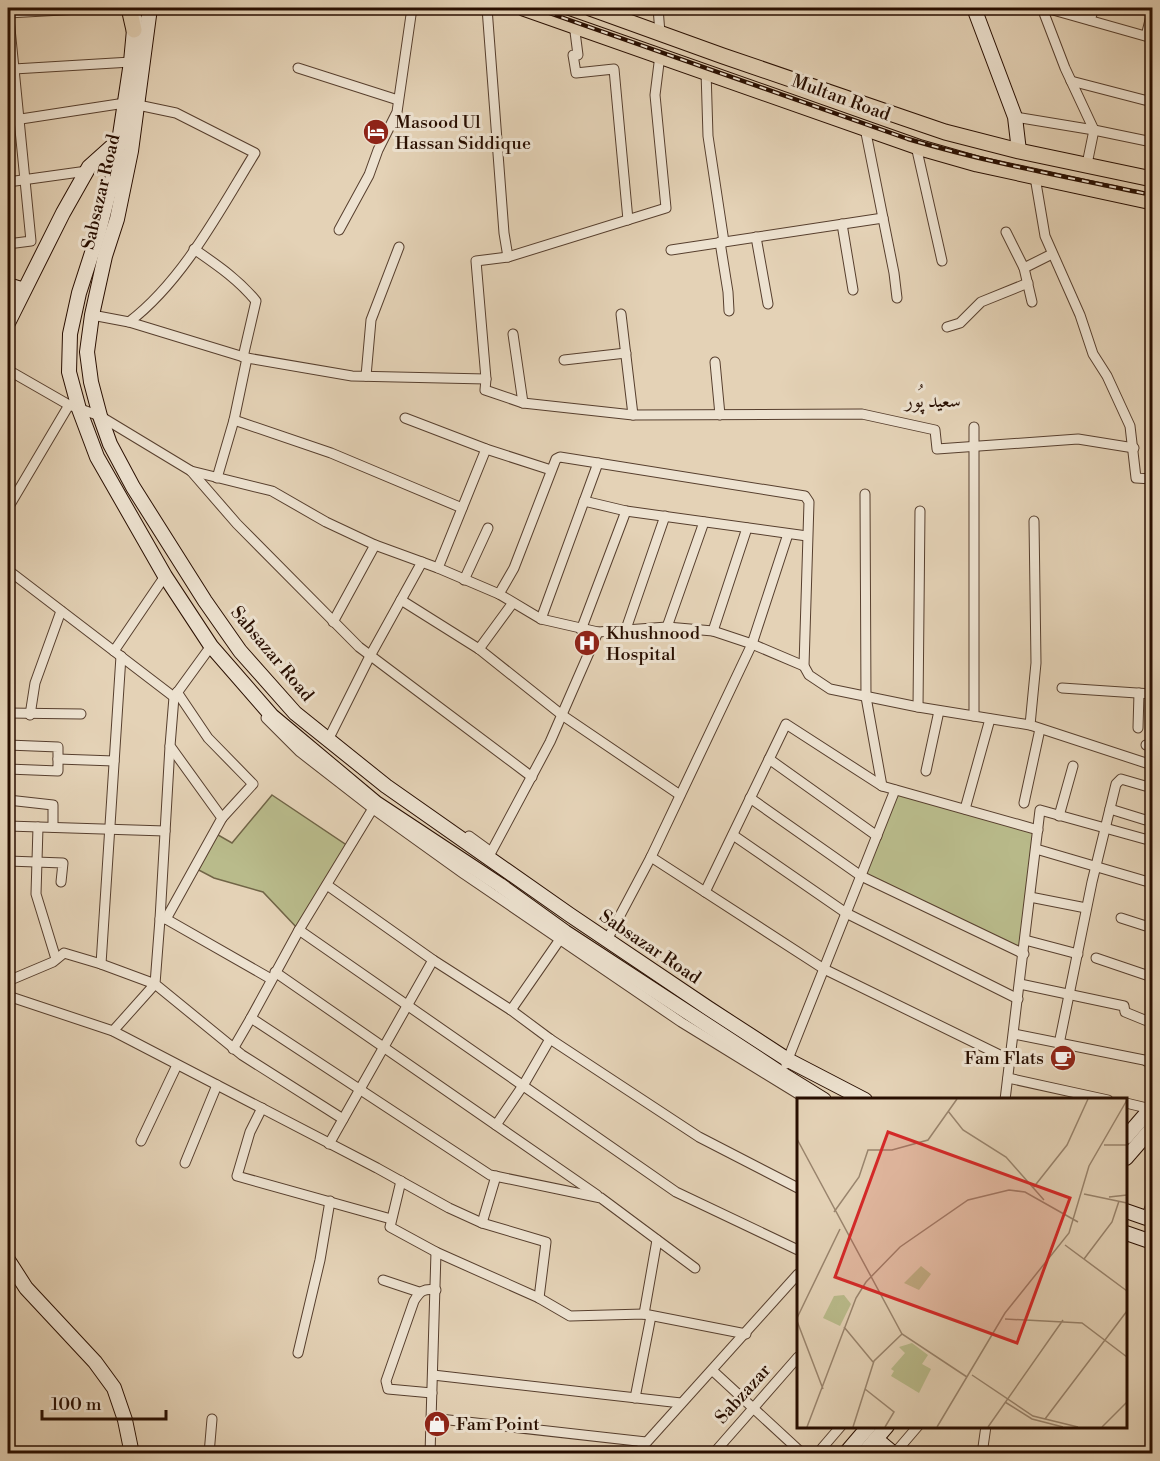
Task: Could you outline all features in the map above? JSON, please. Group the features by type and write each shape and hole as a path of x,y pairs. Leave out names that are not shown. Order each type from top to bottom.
{"main road":[{"path":"129,8 134,30"},
{"name":"Sabsazar Road","path":"136,8 131,62 131,104 118,141 122,167 80,293 70,334 69,372 74,407 97,457 164,578 210,648 272,716 374,805 500,885 562,936 780,1078 820,1098"},
{"name":"Sabsazar Road","path":"150,8 87,352 91,382 110,444 133,487 223,626 240,651 295,713 330,737 386,786 490,855 508,872 607,940 788,1060 861,1098"},
{"name":"Multan Road","path":"523,8 574,24 916,146 977,164 1152,202"},
{"name":"Multan Road","path":"590,8 945,132 1019,151 1152,179"},
{"path":"974,8 1015,117 1019,151"},
{"path":"8,323 63,213 87,171 100,155 118,141"},
{"path":"8,285 24,290"},
{"path":"500,885 508,872"},
{"path":"1127,1135 1152,1108"},
{"path":"1127,1156 1152,1128"},
{"path":"1127,1212 1149,1219"},
{"path":"1127,1234 1152,1242"},
{"path":"8,1260 26,1288 95,1362 114,1388 125,1420 132,1454"},
{"path":"845,1454 872,1433"},
{"path":"863,1454 872,1433"},
{"path":"872,1433 894,1454"}],"street":[{"path":"8,244 31,241 14,69 9,43 8,10 98,8"},
{"path":"339,230 369,175 378,150 397,112 412,8"},
{"path":"487,8 504,233 508,258"},
{"path":"658,8 660,33"},
{"path":"1045,8 1149,37 1152,12"},
{"path":"1045,8 1071,81 1094,130 1087,164"},
{"path":"1090,21 1094,8"},
{"path":"574,24 578,55 573,55 576,73 614,69 627,220"},
{"path":"660,55 655,95 666,208 508,258 477,261 485,390 523,403 633,415 862,414 935,430 937,449 1078,439 1134,448"},
{"path":"14,69 131,62"},
{"path":"298,68 398,100"},
{"path":"706,71 708,136 729,311"},
{"path":"1071,81 1152,102"},
{"path":"8,121 131,104 176,113 255,153 194,249 162,292 129,322"},
{"path":"1015,117 1152,142"},
{"path":"865,128 897,298"},
{"path":"916,146 942,261"},
{"path":"8,182 87,171"},
{"path":"1035,177 1045,236 1080,315 1098,364 1107,376 1126,417 1134,448 1136,478 1152,479"},
{"path":"671,250 883,218"},
{"path":"842,224 853,290"},
{"path":"1006,232 1024,268 1032,302"},
{"path":"756,237 768,304"},
{"path":"366,376 371,320 399,247"},
{"path":"194,249 244,286 256,301 234,420 217,478"},
{"path":"1024,268 1052,254"},
{"path":"946,327 960,323 981,302 1028,284"},
{"path":"621,314 633,415"},
{"path":"92,315 129,322 245,358 352,376 486,379"},
{"path":"513,334 523,403"},
{"path":"564,360 626,353"},
{"path":"715,362 720,415"},
{"path":"8,370 74,407 100,416 191,471 272,491 326,522 375,545 499,594 512,604 541,619 581,630 598,632 667,627 713,632 752,644 804,666"},
{"path":"8,508 74,407"},
{"path":"405,418 486,449 551,470"},
{"path":"234,420 332,453 462,508"},
{"path":"974,427 974,716"},
{"path":"438,568 486,449"},
{"path":"499,594 514,568 551,470 556,459 560,457 805,496 809,502 804,666 809,675 830,689 939,711 1030,725 1152,765"},
{"path":"541,619 598,463"},
{"path":"191,471 333,622 370,656 532,777"},
{"path":"865,494 866,697 882,786"},
{"path":"584,501 626,511 807,536"},
{"path":"918,707 920,510"},
{"path":"581,630 626,511"},
{"path":"626,629 665,516"},
{"path":"1030,725 1036,663 1034,521"},
{"path":"667,627 705,522"},
{"path":"465,580 488,528"},
{"path":"713,632 747,528"},
{"path":"607,940 651,857 752,644 788,534"},
{"path":"333,622 375,545"},
{"path":"330,737 370,656 422,562"},
{"path":"8,570 117,654 175,694 208,738 253,784 222,818 163,919"},
{"path":"101,964 114,760 117,654 164,578"},
{"path":"401,600 479,649 562,715 680,795"},
{"path":"479,649 512,604"},
{"path":"30,715 35,683 61,611"},
{"path":"490,855 532,777 598,632"},
{"path":"113,1031 155,984 163,919 165,831 175,694 210,648"},
{"path":"1062,688 1152,694"},
{"path":"1138,728 1139,693"},
{"path":"926,771 939,711"},
{"path":"8,713 81,714"},
{"path":"965,810 990,719"},
{"path":"705,892 786,724 882,786 1038,830"},
{"path":"1023,803 1040,729"},
{"path":"8,745 58,747 58,771 8,769"},
{"path":"170,746 222,818"},
{"path":"58,759 114,760"},
{"path":"769,759 877,836"},
{"path":"1059,816 1073,766"},
{"path":"1059,1044 1086,908 1116,784 1119,779 1152,788"},
{"path":"805,1098 780,1078 895,790"},
{"path":"750,798 861,876 1024,954"},
{"path":"8,800 53,805 53,827"},
{"path":"233,1049 299,930 374,805 562,936 511,1010"},
{"path":"1110,809 1152,822"},
{"path":"1005,1098 1040,810 1152,841"},
{"path":"8,826 165,831"},
{"path":"38,827 36,894 56,959"},
{"path":"733,835 846,913 1018,999"},
{"path":"1036,849 1152,883"},
{"path":"651,857 824,969 1010,1060"},
{"path":"8,861 63,863 62,882"},
{"path":"327,885 433,960 699,1137 797,1187"},
{"path":"1030,897 1086,908"},
{"path":"1121,918 1152,928"},
{"path":"163,919 273,976 384,1048 601,1198 695,1268"},
{"path":"299,930 524,1084 676,1192 797,1250"},
{"path":"1025,940 1078,954"},
{"path":"8,981 56,959 63,953 155,984 233,1049 343,1119"},
{"path":"1096,958 1152,977"},
{"path":"329,1144 433,960"},
{"path":"1020,984 1125,1006 1125,1012 1152,1023"},
{"path":"8,996 113,1031 449,1208 482,1223 546,1242 538,1298"},
{"path":"251,1018 490,1175 601,1198"},
{"path":"1014,1034 1144,1060 1152,1064"},
{"path":"496,1125 524,1084 550,1039"},
{"path":"141,1141 177,1065"},
{"path":"1008,1078 1099,1098"},
{"path":"185,1163 217,1085"},
{"path":"1127,1103 1152,1108"},
{"path":"261,1108 250,1132 237,1176 392,1219"},
{"path":"482,1223 496,1176"},
{"path":"401,1181 390,1227 538,1298 570,1316 648,1315 746,1334"},
{"path":"298,1353 320,1260 330,1202"},
{"path":"1149,1219 1152,1202"},
{"path":"635,1398 657,1240"},
{"path":"430,1454 436,1251"},
{"path":"636,1454 797,1275"},
{"path":"383,1280 419,1292"},
{"path":"432,1393 388,1389 386,1385 419,1292 426,1288 436,1290"},
{"name":"Sabzazar","path":"712,1454 797,1358"},
{"path":"713,1371 803,1454"},
{"path":"433,1375 681,1403"},
{"path":"431,1418 646,1442"},
{"path":"209,1454 212,1419"},
{"path":"817,1454 839,1428"},
{"path":"894,1454 916,1428"},
{"path":"982,1454 986,1428"}],"green space":[{"path":"895,790 1038,830 1024,954 859,879"},
{"path":"272,795 348,846 299,930 263,892 214,878 191,866 213,832 232,843"}],"railway":[{"path":"535,8 908,139 999,163 1152,195"}],"place":[{"name":"Masood Ul Hassan Siddique","path":"376,132"},
{"name":"Khushnood Hospital","path":"587,643"},
{"name":"Fam Flats","path":"1063,1058"},
{"name":"Fam Point","path":"437,1424"}],"district":[{"name":"سعید پُور","path":"933,401"}]}
